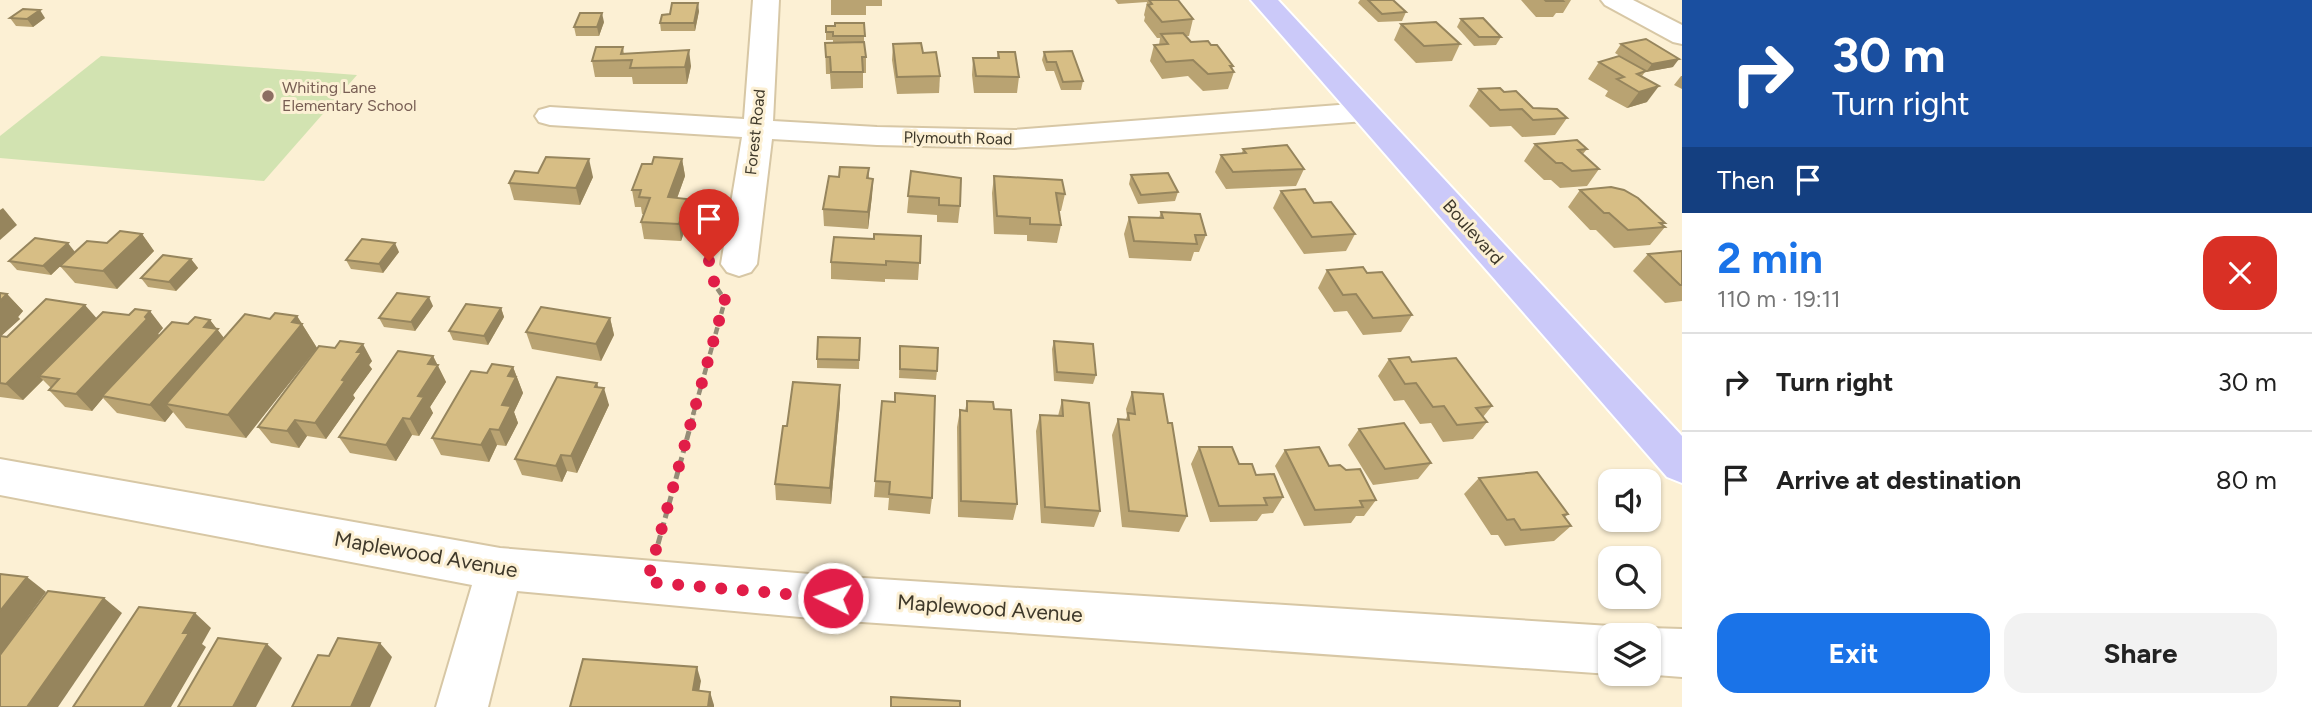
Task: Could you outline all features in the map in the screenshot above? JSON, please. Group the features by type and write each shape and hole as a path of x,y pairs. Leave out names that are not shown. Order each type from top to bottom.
{"main road":[{"name":"Boulevard","path":"1264,0 1682,465"}],"street":[{"name":"Forest Road","path":"739,264 758,128 766,0"},
{"path":"1614,0 1682,36"},
{"name":"Plymouth Road","path":"550,116 877,136 1014,139 1365,112"},
{"name":"Maplewood Avenue","path":"0,477 500,569 833,598 1598,649"},
{"path":"462,707 500,569"},
{"path":"1661,652 1682,653"}],"path":[{"path":"647,582 725,299 713,282"}],"green space":[{"path":"101,56 357,75 264,181 0,158 0,136"}],"building":[{"path":"1149,0 1178,0 1193,19 1162,22 1148,5 1152,4"},
{"path":"1368,0 1393,0 1406,12 1382,14"},
{"path":"672,3 698,3 694,23 660,23 662,15 670,14"},
{"path":"23,9 40,10 27,19 10,18"},
{"path":"580,13 602,13 597,27 574,27"},
{"path":"1483,18 1501,37 1479,37 1461,19"},
{"path":"1436,22 1460,44 1424,46 1401,24"},
{"path":"835,23 864,23 865,36 833,36 833,32 826,32 826,26 835,26"},
{"path":"1183,33 1191,42 1208,41 1211,45 1217,45 1233,66 1230,66 1234,72 1208,74 1193,60 1166,62 1154,45 1168,44 1161,34"},
{"path":"1646,39 1679,59 1652,64 1621,44"},
{"path":"864,42 866,57 862,57 863,72 831,72 825,43"},
{"path":"921,43 923,53 936,52 940,76 897,77 893,44"},
{"path":"596,47 623,47 621,54 689,50 685,67 630,68 632,60 592,61"},
{"path":"1072,51 1083,81 1063,82 1056,62 1047,62 1044,52"},
{"path":"998,52 1015,52 1019,77 976,76 973,58 999,58"},
{"path":"1619,56 1646,71 1637,74 1659,86 1639,92 1617,79 1624,77 1599,62"},
{"path":"1500,88 1504,92 1516,91 1533,108 1557,109 1567,118 1533,120 1522,109 1500,110 1479,89"},
{"path":"1577,140 1587,149 1578,150 1599,169 1572,171 1562,163 1556,163 1535,144"},
{"path":"1287,145 1304,169 1233,172 1221,155 1246,153 1243,149"},
{"path":"546,157 589,159 576,188 509,183 515,171 538,173"},
{"path":"654,157 682,159 668,197 687,199 679,224 641,222 650,198 639,197 641,190 632,190 642,164 652,164"},
{"path":"840,167 869,168 867,178 873,179 868,212 823,209 829,176 839,177"},
{"path":"911,171 961,178 960,206 939,205 939,198 908,196"},
{"path":"1168,173 1178,192 1141,195 1131,175"},
{"path":"994,176 1062,180 1065,194 1056,193 1061,225 1030,224 1030,218 997,216"},
{"path":"1611,187 1624,190 1638,198 1665,223 1660,223 1665,227 1628,230 1609,213 1604,213 1580,190"},
{"path":"1305,189 1314,203 1331,202 1355,234 1312,237 1281,191"},
{"path":"1161,212 1200,214 1206,235 1195,235 1197,244 1134,241 1129,217 1163,218"},
{"path":"120,231 142,234 103,271 60,266 87,241 107,243"},
{"path":"874,234 921,236 920,263 886,261 886,265 831,262 834,237 874,239"},
{"path":"35,238 68,243 43,266 9,261"},
{"path":"362,239 395,243 379,264 346,260"},
{"path":"1682,251 1682,285 1648,254"},
{"path":"163,255 191,259 169,282 141,278"},
{"path":"1363,267 1367,273 1382,272 1412,315 1373,318 1356,294 1343,295 1327,270"},
{"path":"397,293 429,297 411,322 379,318"},
{"path":"46,299 85,305 6,384 0,383 0,336 7,337"},
{"path":"466,304 501,308 484,336 449,331"},
{"path":"541,307 610,318 596,344 526,332"},
{"path":"135,309 150,311 145,317 147,319 76,394 49,390 59,379 39,376 103,312 129,315"},
{"path":"275,313 297,316 292,322 302,324 228,415 166,404 245,314 270,319"},
{"path":"195,317 210,320 204,327 218,329 150,405 102,396 172,322 188,324"},
{"path":"818,337 860,338 859,360 817,359"},
{"path":"340,341 363,344 357,352 362,352 315,423 295,420 287,431 258,427 319,346 335,348"},
{"path":"1054,341 1093,344 1096,375 1057,372"},
{"path":"900,346 938,348 937,371 900,369"},
{"path":"398,351 433,356 428,364 438,365 418,396 424,397 410,419 403,418 386,445 339,437"},
{"path":"1409,357 1412,362 1456,358 1492,406 1476,408 1487,422 1457,425 1444,406 1433,407 1416,383 1405,384 1389,359"},
{"path":"492,364 513,367 508,376 516,377 502,405 511,406 499,430 490,429 481,445 432,438 471,371 487,373"},
{"path":"557,377 597,383 595,387 604,388 571,456 561,455 556,466 515,459"},
{"path":"793,382 840,385 830,488 775,484 783,426 787,426"},
{"path":"1132,392 1163,394 1168,423 1172,423 1187,516 1129,511 1118,419 1129,420 1128,413 1135,414"},
{"path":"895,393 935,396 932,498 889,494 890,482 875,481 882,401 895,402"},
{"path":"1062,400 1089,403 1100,511 1045,507 1040,415 1063,416"},
{"path":"967,401 993,402 994,409 1011,410 1017,504 961,501 960,410 967,411"},
{"path":"1404,423 1431,463 1385,469 1359,429"},
{"path":"1199,447 1232,447 1239,464 1252,464 1256,475 1274,474 1283,497 1264,498 1267,505 1219,506"},
{"path":"1319,447 1329,466 1340,465 1346,470 1360,469 1376,500 1360,501 1363,507 1315,510 1285,450"},
{"path":"1537,472 1568,514 1563,515 1571,526 1521,530 1514,519 1507,520 1479,478"},
{"path":"0,574 27,577 0,611"},
{"path":"48,591 104,598 27,707 0,707 0,655"},
{"path":"139,607 195,613 183,633 189,633 144,707 73,707"},
{"path":"218,638 267,644 233,707 178,707"},
{"path":"338,638 380,643 351,707 292,707 318,655 329,656"},
{"path":"583,659 697,667 693,690 710,692 708,707 570,707"},
{"path":"891,697 960,701 960,707 891,707"}],"place":[{"name":"Whiting Lane Elementary School","path":"268,96"}],"route":[{"path":"709,261 710,275 725,299 647,582 833,598"}]}
